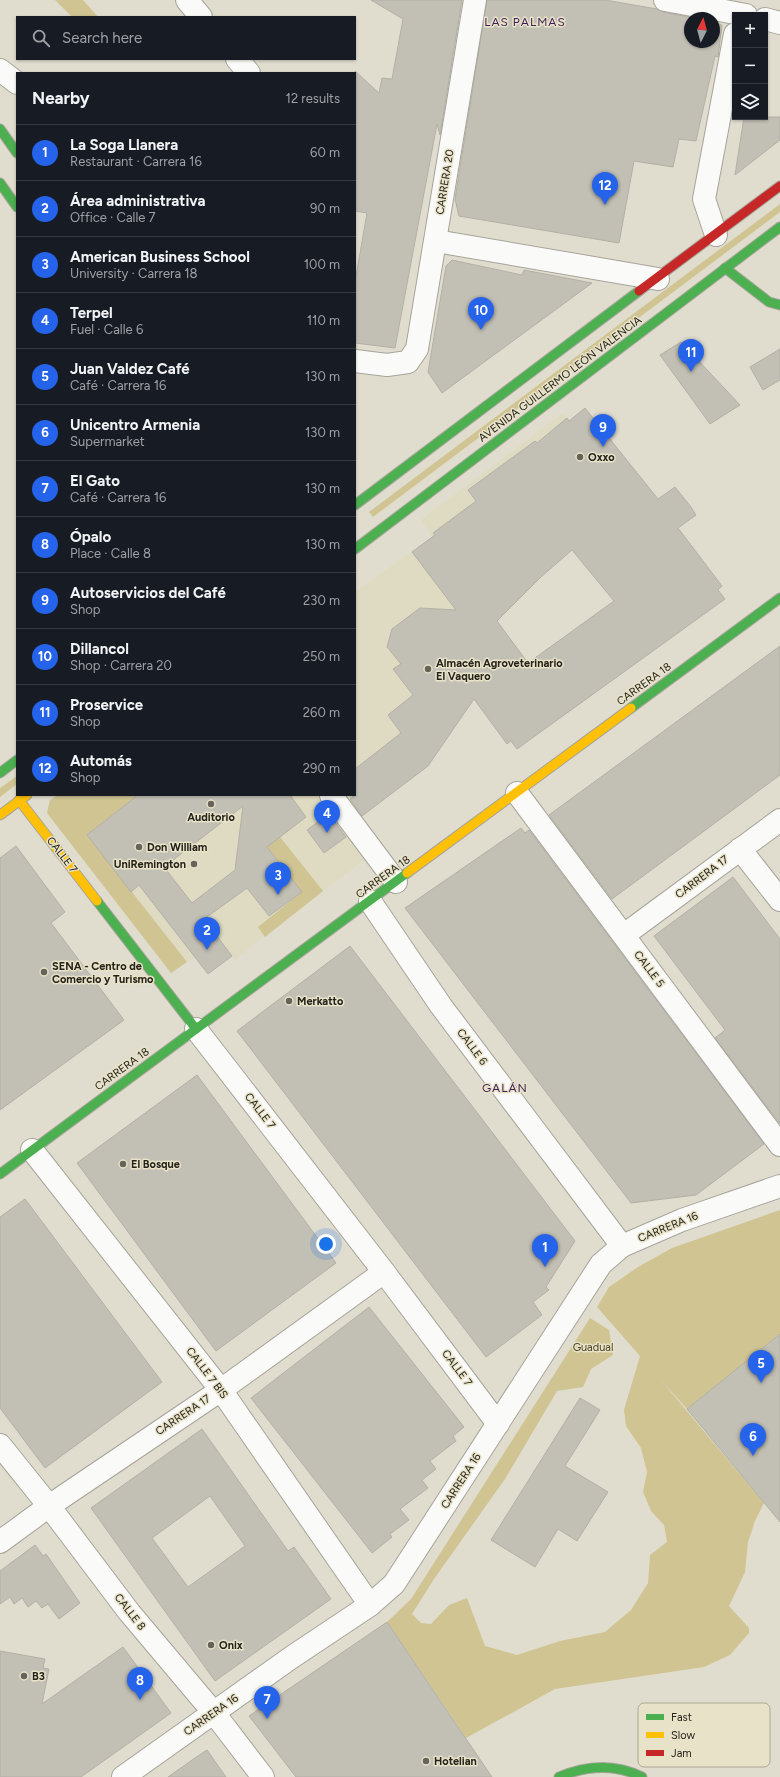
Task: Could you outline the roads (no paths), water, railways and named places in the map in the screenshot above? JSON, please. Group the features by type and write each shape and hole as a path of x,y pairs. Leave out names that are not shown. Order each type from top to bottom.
{"main road":[{"path":"0,129 16,152"},
{"path":"0,183 16,206"},
{"name":"AVENIDA GUILLERMO LEÓN VALENCIA","path":"356,504 780,186"},
{"name":"AVENIDA GUILLERMO LEÓN VALENCIA","path":"356,548 780,227"},
{"path":"726,268 769,302 780,305"},
{"path":"356,500 368,495"},
{"name":"CARRERA 18","path":"0,1174 778,602"},
{"path":"0,773 16,761"},
{"path":"0,815 23,798"},
{"name":"CALLE 7","path":"23,798 196,1029"},
{"path":"559,1777 585,1767 605,1765 624,1767 642,1777"}],"street":[{"path":"187,0 200,16"},
{"name":"CARRERA 20","path":"356,361 387,365 408,362 417,349 475,0"},
{"path":"665,0 732,17"},
{"path":"768,20 780,23"},
{"path":"716,235 704,200 734,48"},
{"path":"238,60 248,72"},
{"path":"0,70 16,82"},
{"path":"436,241 658,279"},
{"name":"CALLE 5","path":"517,793 780,1145"},
{"path":"332,796 396,882"},
{"name":"CARRERA 17","path":"624,935 780,820"},
{"path":"740,849 780,900"},
{"name":"CALLE 6","path":"370,902 441,1006 622,1246"},
{"name":"CALLE 7","path":"196,1029 384,1272 498,1424"},
{"name":"CALLE 7 BIS","path":"32,1150 221,1390 370,1605"},
{"name":"CARRERA 16","path":"123,1777 370,1605 394,1584 601,1264 622,1246 682,1220 780,1186"},
{"name":"CARRERA 17","path":"0,1542 49,1506 221,1390 384,1272"},
{"name":"CALLE 8","path":"0,1445 49,1506 129,1612 214,1713 263,1777"}],"place":[{"name":"Automás","path":"605,205"},
{"name":"Dillancol","path":"481,330"},
{"name":"Proservice","path":"691,372"},
{"name":"Autoservicios del Café","path":"603,447"},
{"name":"Oxxo","path":"580,457"},
{"name":"Almacén Agroveterinario El Vaquero","path":"428,669"},
{"name":"Auditorio","path":"211,804"},
{"name":"Terpel","path":"327,833"},
{"name":"Don William","path":"139,847"},
{"name":"UniRemington","path":"194,864"},
{"name":"American Business School","path":"278,895"},
{"name":"Área administrativa","path":"207,950"},
{"name":"SENA - Centro de Comercio y Turismo","path":"44,972"},
{"name":"Merkatto","path":"289,1001"},
{"name":"El Bosque","path":"123,1164"},
{"name":"La Soga Llanera","path":"545,1267"},
{"name":"Juan Valdez Café","path":"761,1383"},
{"name":"Unicentro Armenia","path":"753,1456"},
{"name":"Onix","path":"211,1645"},
{"name":"B3","path":"24,1676"},
{"name":"Ópalo","path":"140,1700"},
{"name":"El Gato","path":"267,1719"},
{"name":"Hotelian","path":"426,1761"}],"district":[{"name":"LAS PALMAS","path":"525,22"},
{"name":"GALÁN","path":"505,1088"}],"park label":[{"name":"Guadual","path":"593,1347"}]}
